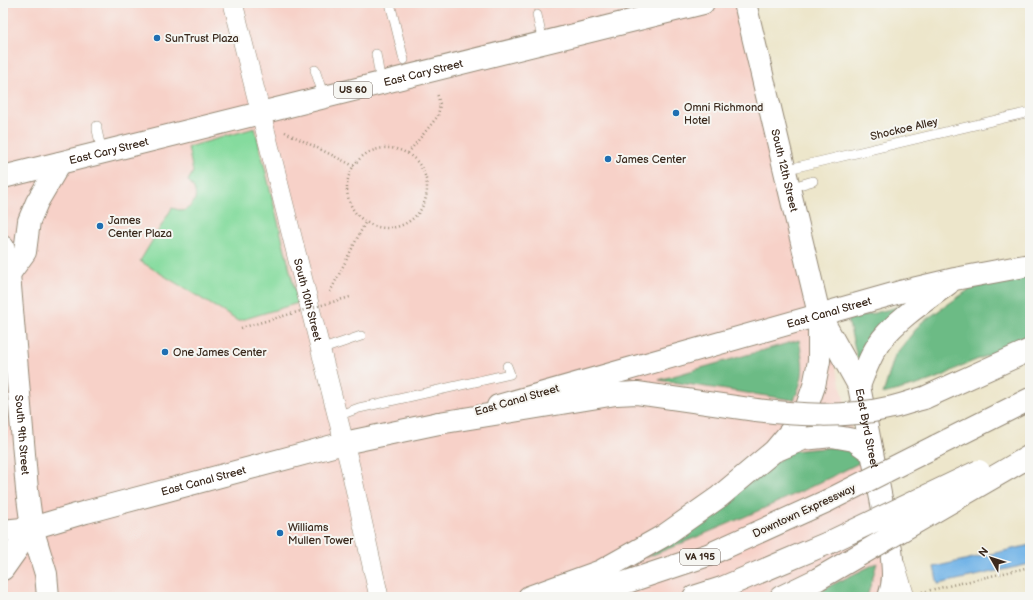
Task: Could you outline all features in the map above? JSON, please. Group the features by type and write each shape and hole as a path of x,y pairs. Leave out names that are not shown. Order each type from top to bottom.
{"main road":[{"name":"East Cary Street","path":"3,177 703,3"},
{"name":"South 12th Street","path":"744,3 819,314"},
{"path":"9,274 25,252 29,221 37,202 60,163"},
{"name":"South 9th Street","path":"3,247 9,274 27,490 32,528 46,574 48,597"},
{"name":"East Canal Street","path":"3,531 32,528 86,512 344,443 439,423 900,292 955,279 1030,265"},
{"path":"859,386 868,363 881,340 902,318 955,279"},
{"path":"530,597 601,570 665,535 719,497 774,451 790,432 806,408 814,386 820,361 819,314"},
{"name":"East Byrd Street","path":"819,314 859,386 891,550 893,572 892,587 889,597"},
{"path":"439,423 616,394 637,393 756,410 810,414 845,414 888,408 924,398 1030,350"},
{"name":"Downtown Expressway","path":"567,597 621,584 708,555 827,501 1030,399"},
{"path":"774,451 803,439 832,436 854,440 872,453"},
{"path":"694,597 722,588 828,543 1030,446"},
{"path":"780,597 818,579 1030,456"},
{"path":"3,569 32,528"}],"street":[{"name":"South 10th Street","path":"233,3 344,443 379,597"},
{"name":"East Byrd Street","path":"891,550 912,595"}],"lane":[{"path":"390,3 404,60"},
{"path":"537,15 543,43"},
{"path":"376,54 381,83"},
{"path":"315,70 324,97"},
{"name":"Shockoe Alley","path":"787,179 1030,112"},
{"path":"98,126 97,130 102,152"},
{"path":"787,179 813,181"},
{"path":"320,350 361,336"},
{"path":"337,416 359,408 510,374 507,366"}],"path":[{"path":"408,153 438,116 440,104 437,93"},
{"path":"285,132 354,166"},
{"path":"384,148 396,149 408,153 418,162 428,185 422,210 413,219 402,226 390,229 377,228 365,223 356,214 349,203 346,190 348,177 354,166 362,157 372,150 384,148"},
{"path":"330,292 365,223"},
{"path":"241,328 350,297"},
{"path":"912,595 1030,567"}],"shaded area":[{"path":"3,3 746,3 893,597 3,597"}],"green space":[{"path":"255,128 298,303 238,321 140,261 172,208 183,211 194,202 194,189 188,181 193,172 188,147"},
{"path":"1030,277 1030,338 959,367 943,376 883,394 895,355 921,323 970,289 1012,278"},
{"path":"909,304 859,365 848,320"},
{"path":"799,340 803,364 802,377 794,400 659,380"},
{"path":"834,447 852,450 861,462 754,513 645,558 791,451"},
{"path":"877,563 867,597 807,597"}],"water":[{"path":"1030,545 1030,564 938,584 934,567"}],"place":[{"name":"SunTrust Plaza","path":"157,38"},
{"name":"Omni Richmond Hotel","path":"676,113"},
{"name":"James Center","path":"608,159"},
{"name":"James Center Plaza","path":"100,226"},
{"name":"One James Center","path":"165,352"},
{"name":"Williams Mullen Tower","path":"280,533"}]}
